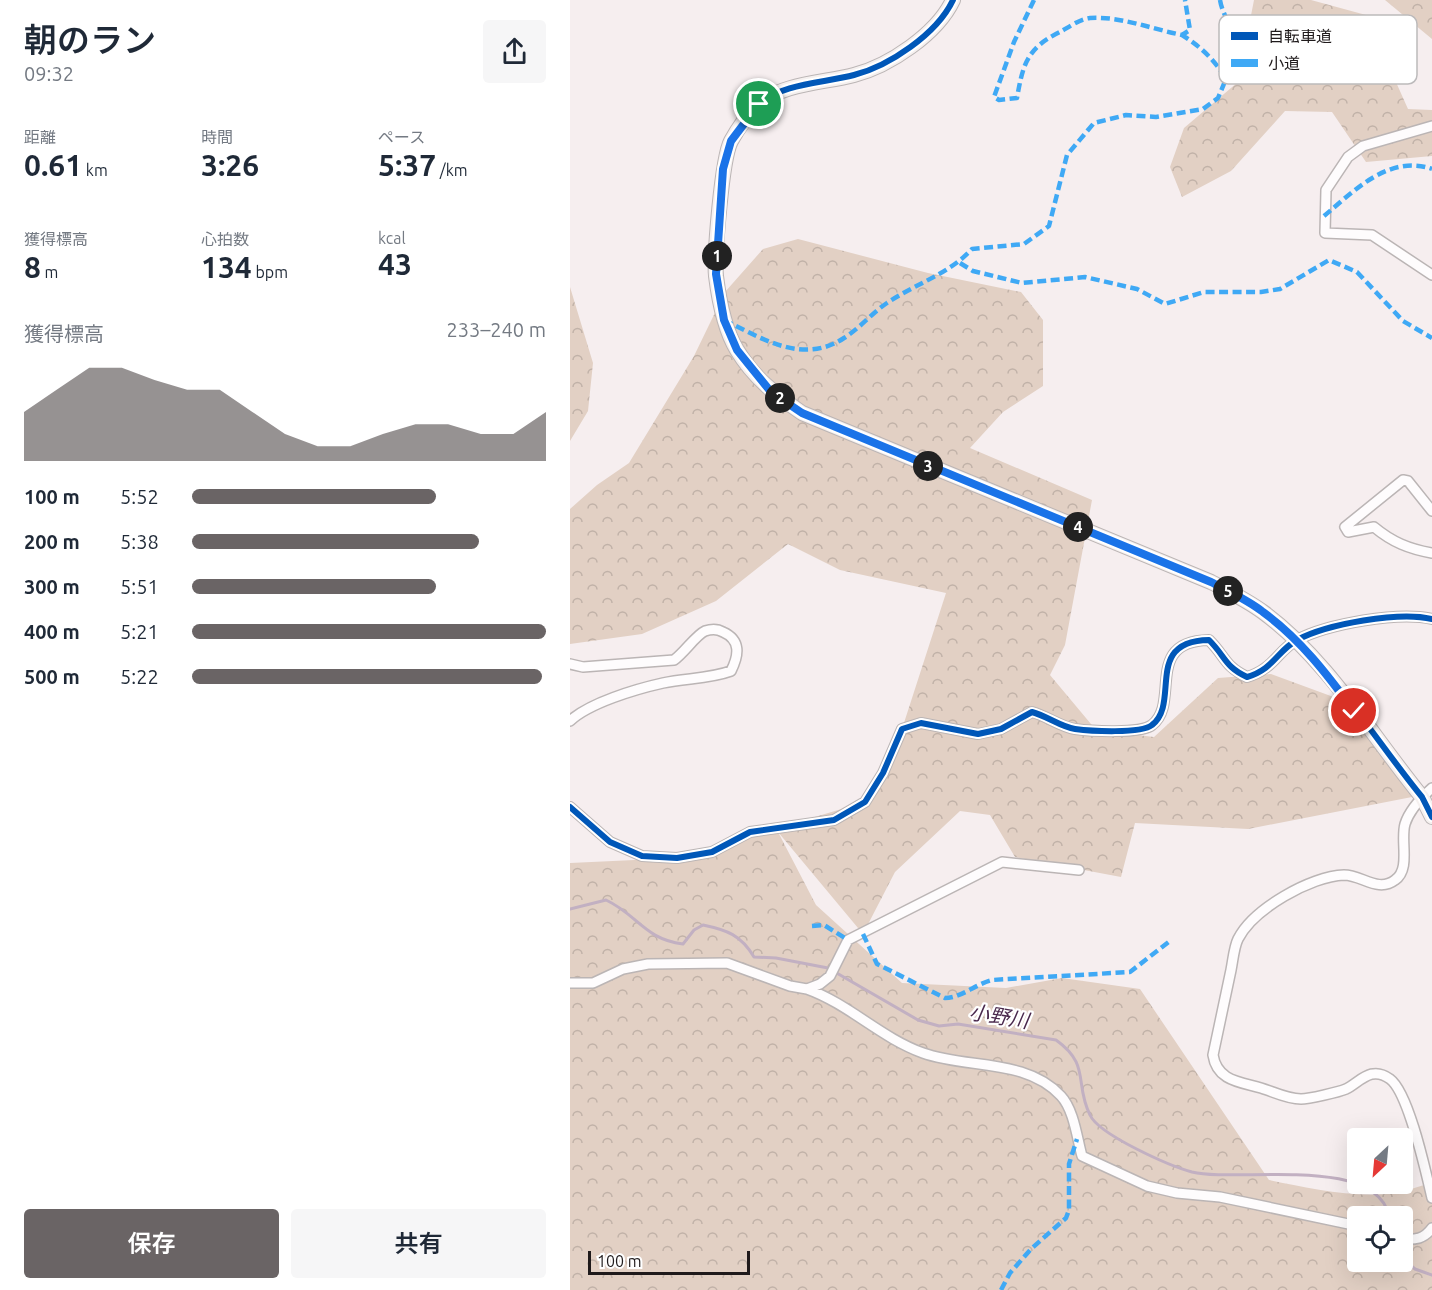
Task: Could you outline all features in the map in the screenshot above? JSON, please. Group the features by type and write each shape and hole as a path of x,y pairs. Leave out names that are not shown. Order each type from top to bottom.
{"street":[{"path":"953,0 927,34 904,52 856,75 796,86 759,104 731,141 723,169 716,274 724,320 737,350 771,392 802,413 1211,582 1262,611 1297,640 1325,672 1383,750 1427,792 1432,817"},
{"path":"1432,126 1363,146 1348,157 1326,190 1324,216 1325,233 1372,235 1432,275"},
{"path":"1432,511 1408,481 1403,480 1345,527 1348,532 1374,527 1386,537 1409,548 1432,554"},
{"path":"570,807 610,842 642,856 677,858 712,852 750,832 834,820 865,802 883,773 902,729 921,723 978,734 1001,729 1020,716 1032,712 1047,716 1073,729 1141,730 1153,725 1160,715 1166,672 1172,656 1183,646 1196,641 1209,640 1220,650 1230,669 1247,677 1263,673 1297,640 1362,619 1432,619"},
{"path":"570,664 583,667 674,660 704,632 718,629 732,636 738,646 737,659 731,671 714,677 663,684 582,710 570,722"},
{"path":"1427,792 1405,824 1403,871 1399,878 1386,885 1374,884 1354,875 1313,880 1290,891 1252,921 1238,939 1213,1055 1215,1065 1228,1078 1278,1095 1301,1099 1345,1089 1361,1076 1382,1074 1400,1090 1412,1124 1432,1198"},
{"path":"807,989 820,984 830,976 848,940 1002,862 1079,870"},
{"path":"570,983 593,983 623,969 648,964 727,963 790,986 807,989 840,1004 883,1034 924,1054 1018,1071 1038,1080 1062,1096 1071,1116 1082,1156 1147,1186 1177,1193 1220,1197 1347,1224"},
{"path":"1413,1240 1426,1236 1432,1227"}],"green space":[{"path":"1254,0 1311,0 1366,15 1251,15"},
{"path":"1385,0 1432,0 1432,39 1417,27 1417,15 1403,15"},
{"path":"1236,84 1397,84 1408,109 1432,110 1432,156 1366,162 1332,112 1285,111 1231,171 1182,197 1170,167 1184,128"},
{"path":"798,239 928,273 1021,292 1043,320 1043,386 1003,412 970,448 1092,500 1065,645 1050,675 1096,730 1154,737 1218,678 1271,674 1358,706 1412,797 1248,829 1135,823 1121,877 1015,857 990,815 960,811 895,872 863,934 778,832 816,905 902,983 1006,988 1062,978 1140,989 1269,1180 1347,1194 1369,1195 1413,1194 1413,1188 1432,1183 1432,1290 570,1290 570,863 677,858 865,802 902,729 946,593 840,570 788,544 716,601 642,634 570,644 570,509 597,485 629,463 694,356 725,292 763,249"},
{"path":"570,287 593,363 588,411 570,441"}],"waterway":[{"name":"小野川","path":"570,909 606,900 626,912 650,932 683,944 694,930 703,925 712,927 733,935 744,943 754,957 776,958 828,968 918,1020 939,1026 958,1024 1056,1040 1067,1049 1078,1066 1085,1104 1090,1115 1107,1132 1136,1149 1192,1172 1213,1175 1302,1175 1333,1178 1359,1185 1379,1197 1384,1206"},
{"name":"小野川","path":"1413,1267 1432,1275"}],"marked path":[{"path":"1034,0 1014,42 994,97 999,100 1017,98 1028,58 1040,44 1082,20 1113,19 1182,35 1190,30 1185,0"},
{"path":"1220,0 1225,15"},
{"path":"1182,35 1207,54 1219,68"},
{"path":"724,320 753,335 783,346 798,349 829,346 850,334 887,303 942,272 972,249 1024,244 1049,226 1067,155 1094,123 1126,115 1156,117 1203,109 1218,98 1224,84"},
{"path":"1324,216 1360,186 1387,171 1401,166 1432,169"},
{"path":"960,263 973,271 1022,283 1085,277 1137,289 1165,304 1204,292 1261,292 1280,289 1329,260 1357,272 1403,321 1432,338"},
{"path":"812,926 824,925 848,940"},
{"path":"863,934 877,964 945,998 957,996 992,980 1130,972 1170,941"},
{"path":"1001,1290 1010,1273 1031,1249 1066,1218 1069,1210 1069,1164 1077,1139"}],"cycle path":[{"path":"953,0 936,25 911,47 868,71 792,88 769,97 755,107 736,132 728,151 719,207 716,276 723,314 737,350 750,369 766,385 802,413 1211,582 1257,608 1286,631 1328,675 1422,797 1432,817"},
{"path":"570,807 610,842 642,856 677,858 712,852 750,832 834,820 865,802 883,773 902,729 921,723 978,734 1001,729 1032,712 1075,729 1137,730 1152,725 1160,715 1170,662 1176,651 1189,643 1209,640 1229,665 1247,677 1269,665 1290,644 1310,634 1363,620 1401,617 1432,619"}],"route":[{"path":"759,104 731,141 723,169 716,274 724,320 737,350 771,392 802,413 1211,582 1262,611 1297,640 1325,672 1354,711"}]}
